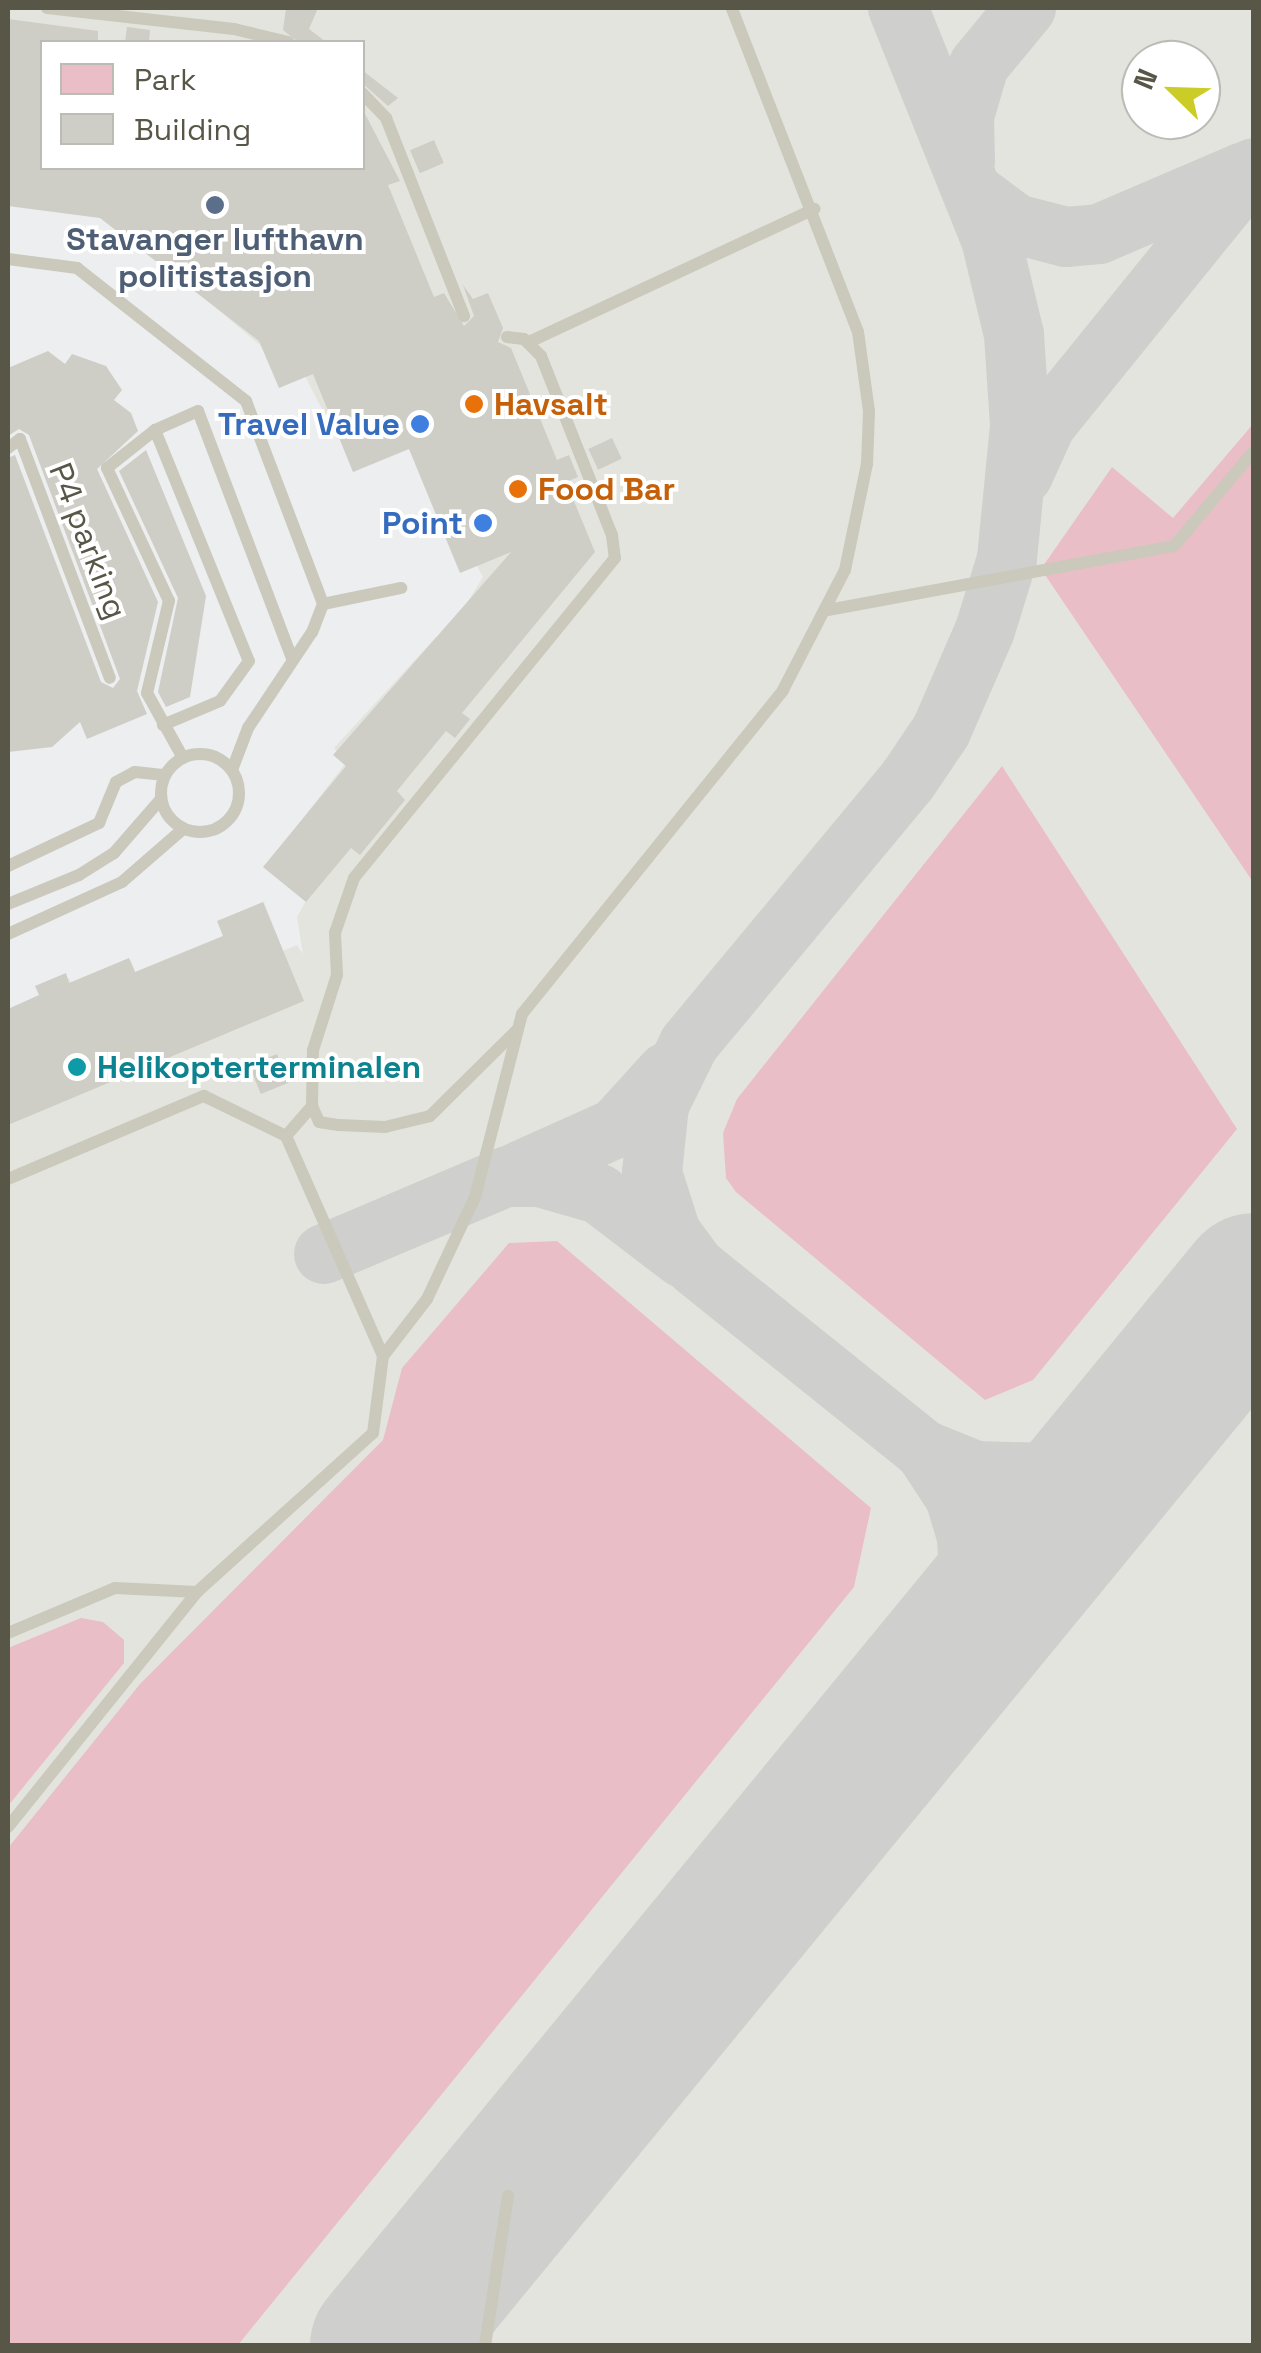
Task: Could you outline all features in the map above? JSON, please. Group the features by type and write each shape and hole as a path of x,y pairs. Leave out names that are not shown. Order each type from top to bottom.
{"lane":[{"path":"47,8 234,29 280,40"},
{"path":"8,1827 197,1592 372,1432 383,1356 427,1299 467,1215 522,1014 783,690 828,610 859,519 869,411 858,332 814,208 732,8"},
{"path":"365,97 386,118 464,316"},
{"path":"529,342 814,208"},
{"path":"8,259 77,268 246,401 323,604"},
{"path":"507,337 529,342 541,356 612,535 614,558 354,878 335,933 337,975 313,1050 312,1106 319,1122 339,1125 385,1127 430,1116 493,1060 519,1028"},
{"path":"184,758 147,693 169,600 107,468 155,430 198,411 292,659"},
{"path":"155,430 249,661 220,701 163,724"},
{"name":"P4 parking","path":"8,448 20,439 110,678"},
{"path":"828,610 1174,546 1254,451"},
{"path":"161,799 183,829 199,833 229,820 238,805 232,770 248,728 323,604 401,588"},
{"path":"8,904 80,875 114,852 161,799 165,775 184,758 201,754 232,770"},
{"path":"8,866 99,823 116,782 135,772 165,775"},
{"path":"8,934 122,882 183,829"},
{"path":"8,1179 204,1096 286,1136 383,1356"},
{"path":"286,1136 312,1106"},
{"path":"8,1633 115,1588 197,1592"},
{"path":"485,2346 508,2196"}],"shaded area":[{"path":"8,8 1253,8 1253,2345 8,2345 8,1011 41,998 50,980 69,978 72,985 131,961 137,976 224,938 218,921 264,902 283,951 297,945 303,954 297,917 307,899 266,866 345,764 334,748 436,637 443,642 483,577 400,425 373,437 337,439 295,356 267,351 104,213 49,192 8,186"}],"green space":[{"path":"1253,424 1253,882 1041,569 1112,467 1173,518"},
{"path":"1002,766 1237,1129 1033,1380 985,1400 736,1192 726,1178 723,1133 737,1099"},
{"path":"557,1241 871,1508 854,1587 238,2345 8,2345 8,1848 140,1684 383,1440 402,1368 509,1243"},
{"path":"81,1618 103,1622 124,1640 124,1663 8,1806 8,1648"}],"building":[{"path":"286,8 318,8 309,29 323,40 296,40 283,30"},
{"path":"8,19 98,31 98,40 40,40 40,170 365,170 365,114 400,181 388,185 434,297 444,293 464,326 474,316 463,285 473,299 488,293 503,328 498,342 511,348 557,460 569,455 578,477 566,482 595,552 462,713 470,719 455,738 446,731 397,791 405,800 360,855 351,848 306,902 263,867 346,766 333,755 511,552 460,573 409,449 353,472 313,374 279,388 259,341 100,218 8,206"},
{"path":"127,27 150,30 149,40 125,40"},
{"path":"365,72 398,98 388,106 365,86"},
{"path":"434,140 444,163 420,173 410,150"},
{"path":"48,351 65,364 72,354 106,366 122,390 114,400 131,413 138,431 97,469 158,602 137,691 147,714 87,739 80,722 52,747 8,752 8,458 15,455 101,682 113,688 120,679 29,435 19,429 8,436 8,368"},
{"path":"612,438 622,459 598,470 588,449"},
{"path":"146,450 206,596 190,697 166,707 158,692 178,598 119,471"},
{"name":"Helikopterterminalen","path":"263,902 304,1001 8,1125 8,1009 39,995 35,986 66,973 69,983 129,958 135,972 223,936 217,921"},
{"path":"277,1054 289,1083 261,1094 249,1065"}],"taxiway":[{"path":"898,8 991,239 1014,335 1020,426 1007,559 985,630 941,731 908,780 689,1044 659,1105 652,1173 671,1233 696,1267 924,1450 955,1497 967,1537 969,1580 954,1636 927,1685"},
{"path":"965,162 964,116 979,65 1026,8"},
{"path":"1023,475 1046,424 1253,168"},
{"path":"973,192 1016,224 1066,237 1099,234 1244,172"},
{"path":"509,1176 616,1128 667,1072"},
{"path":"324,1254 505,1177 539,1177 599,1194 683,1258"},
{"path":"1207,1345 1254,1310"},
{"path":"924,1450 976,1471 1046,1473 1101,1453 1160,1402"}],"runway":[{"path":"385,2346 1254,1288"}],"place":[{"name":"Stavanger lufthavn politistasjon","path":"215,205"},
{"name":"Havsalt","path":"474,404"},
{"name":"Travel Value","path":"420,424"},
{"name":"Food Bar","path":"518,489"},
{"name":"Point","path":"483,523"},
{"name":"Helikopterterminalen","path":"77,1067"}]}
